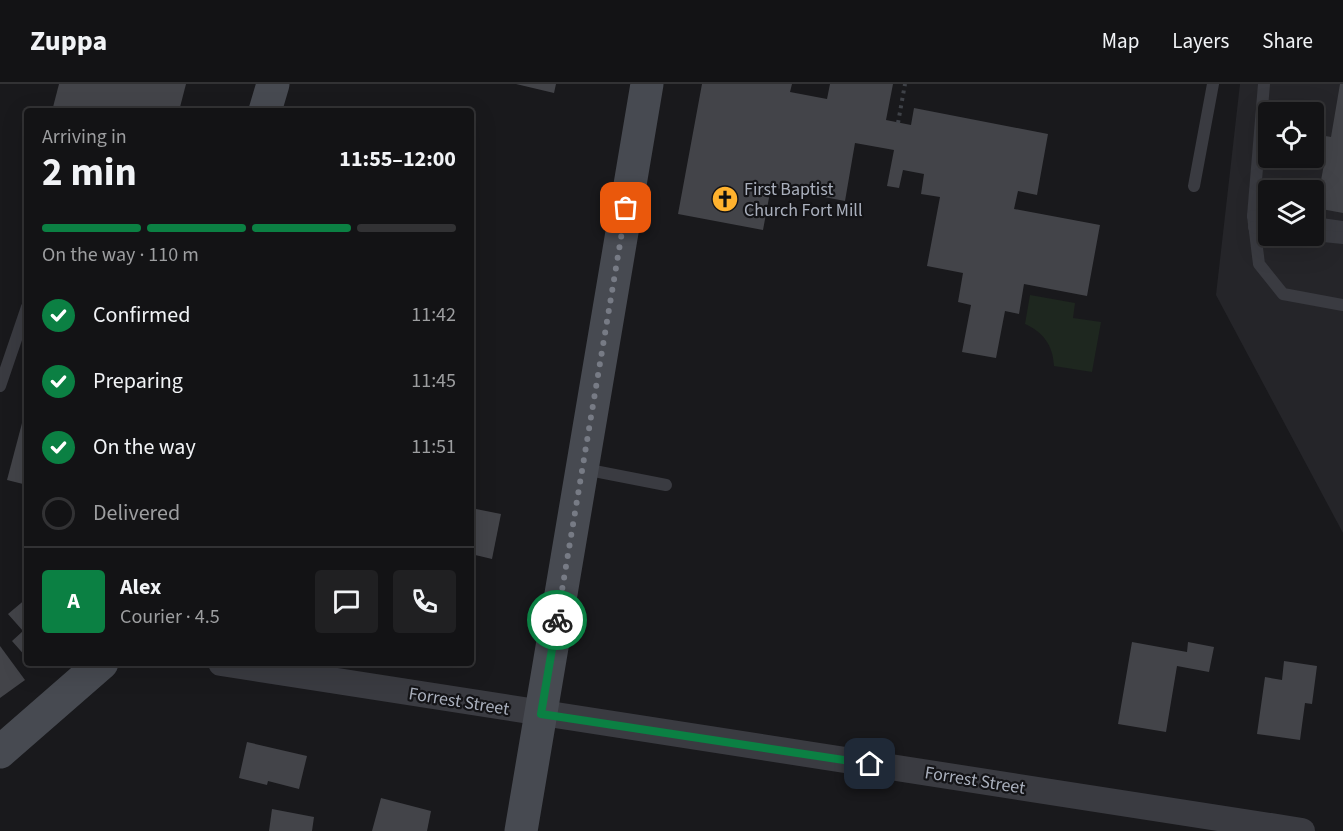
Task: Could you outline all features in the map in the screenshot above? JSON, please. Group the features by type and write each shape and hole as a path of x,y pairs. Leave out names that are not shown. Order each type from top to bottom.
{"street":[{"path":"267,108 273,84"},
{"path":"521,831 647,84"},
{"path":"0,752 99,666"},
{"name":"Forrest Street","path":"240,666 1222,825 1302,831"}],"lane":[{"path":"1194,186 1213,84"},
{"path":"1264,84 1254,222 1259,264 1283,294 1343,305"},
{"path":"1254,222 1258,221"},
{"path":"1254,222 1258,224"},
{"path":"1324,224 1343,226"},
{"path":"1324,236 1343,238"},
{"path":"0,386 24,317"},
{"path":"582,469 666,485"}],"path":[{"path":"898,123 905,84"}],"shaded area":[{"path":"1240,84 1343,84 1343,533 1216,295"},
{"path":"1030,295 1075,303 1073,318 1101,322 1092,372 1054,366 1052,352 1046,340 1025,324"}],"building":[{"path":"59,84 186,84 180,108 53,108"},
{"path":"516,84 556,84 554,93"},
{"name":"First Baptist Church Fort Mill","path":"702,84 792,84 790,92 827,99 830,84 893,84 886,120 911,125 914,108 1048,134 1037,195 1018,191 1014,209 1100,225 1087,296 1024,284 1019,314 1005,311 996,358 962,352 971,305 958,302 963,273 927,266 940,197 921,194 924,174 903,170 899,188 887,186 894,150 855,143 845,201 771,187 763,230 678,214"},
{"path":"1340,84 1343,84 1343,213 1324,209 1324,180 1321,180 1326,153 1324,153 1324,136 1331,137"},
{"path":"24,416 24,484 7,480"},
{"path":"474,509 501,514 492,559 474,555"},
{"path":"24,601 24,655 12,641 23,631 8,614"},
{"path":"1132,642 1187,652 1188,642 1214,647 1209,672 1177,666 1166,732 1118,724"},
{"path":"0,646 25,680 0,698"},
{"path":"1284,661 1317,666 1312,704 1305,703 1300,740 1257,734 1265,677 1282,680"},
{"path":"247,742 307,756 299,789 268,781 267,785 239,778"},
{"path":"381,798 431,811 427,831 372,831"},
{"path":"272,809 314,817 312,831 269,831"}],"way so far":[{"path":"557,620 626,208"}],"place":[{"name":"First Baptist Church Fort Mill","path":"725,199"}],"route":[{"path":"557,620 541,714 870,764"}]}
